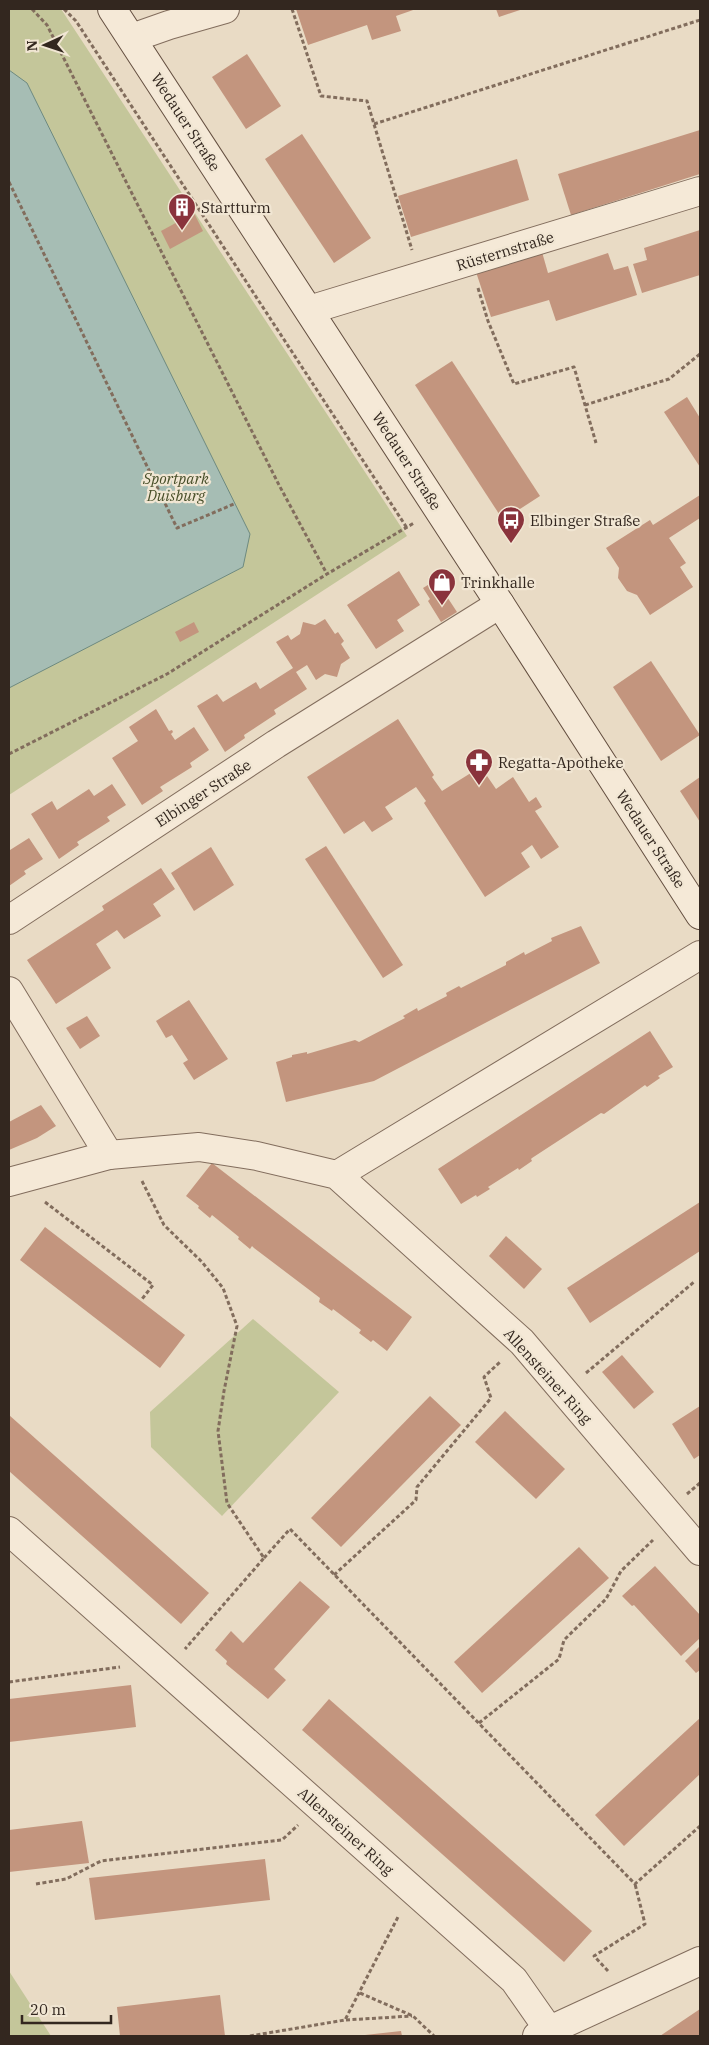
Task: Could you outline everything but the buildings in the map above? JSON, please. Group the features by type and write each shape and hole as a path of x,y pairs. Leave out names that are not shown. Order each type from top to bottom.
{"street":[{"name":"Wedauer Straße","path":"112,9 437,506 700,915"},
{"path":"132,38 225,9"},
{"name":"Rüsternstraße","path":"309,310 700,191"},
{"name":"Elbinger Straße","path":"9,920 276,744 500,604"},
{"path":"337,1175 700,955"},
{"path":"9,991 109,1156"},
{"name":"Allensteiner Ring","path":"12,1181 109,1156 199,1147 257,1156 337,1175 522,1342 700,1551"},
{"name":"Allensteiner Ring","path":"9,1531 514,1980 543,2033 629,1996 700,1962"}],"path":[{"path":"32,9 47,26 279,485 327,574"},
{"path":"64,9 76,21 407,528"},
{"path":"292,9 321,96 367,101 420,276"},
{"path":"374,124 700,20"},
{"path":"9,182 177,528 234,504"},
{"path":"471,261 488,321 514,384 574,367 596,443"},
{"path":"585,406 669,379 700,354"},
{"path":"9,754 167,674 327,574 407,528 437,506"},
{"path":"109,1156 140,1176 164,1225 202,1262 223,1288 230,1305 237,1326 218,1431 227,1503 264,1558"},
{"path":"12,1181 153,1285 142,1299"},
{"path":"564,1391 694,1282"},
{"path":"334,1575 416,1500 417,1486 491,1398 484,1377 522,1342"},
{"path":"479,1723 559,1659 564,1640 606,1599 620,1571 674,1521"},
{"path":"9,1682 157,1662 264,1558 290,1529 635,1884 645,1924 594,1956 629,1996"},
{"path":"36,1884 66,1879 101,1861 282,1840 318,1806"},
{"path":"635,1884 700,1826"},
{"path":"345,2020 412,1891"},
{"path":"360,1993 413,2016 434,2036"},
{"path":"250,2036 345,2020 413,2016"}],"green space":[{"name":"Sportpark Duisburg","path":"9,9 61,9 407,536 9,795"},
{"path":"253,1319 339,1392 222,1516 151,1447 150,1412"},
{"path":"9,1971 51,2036 9,2036"}],"shaded area":[{"path":"9,70 27,83 250,534 243,567 9,688"}],"place":[{"name":"Startturm","path":"182,231"},
{"name":"Elbinger Straße","path":"511,544"},
{"name":"Trinkhalle","path":"442,606"},
{"name":"Regatta-Apotheke","path":"479,786"}]}
